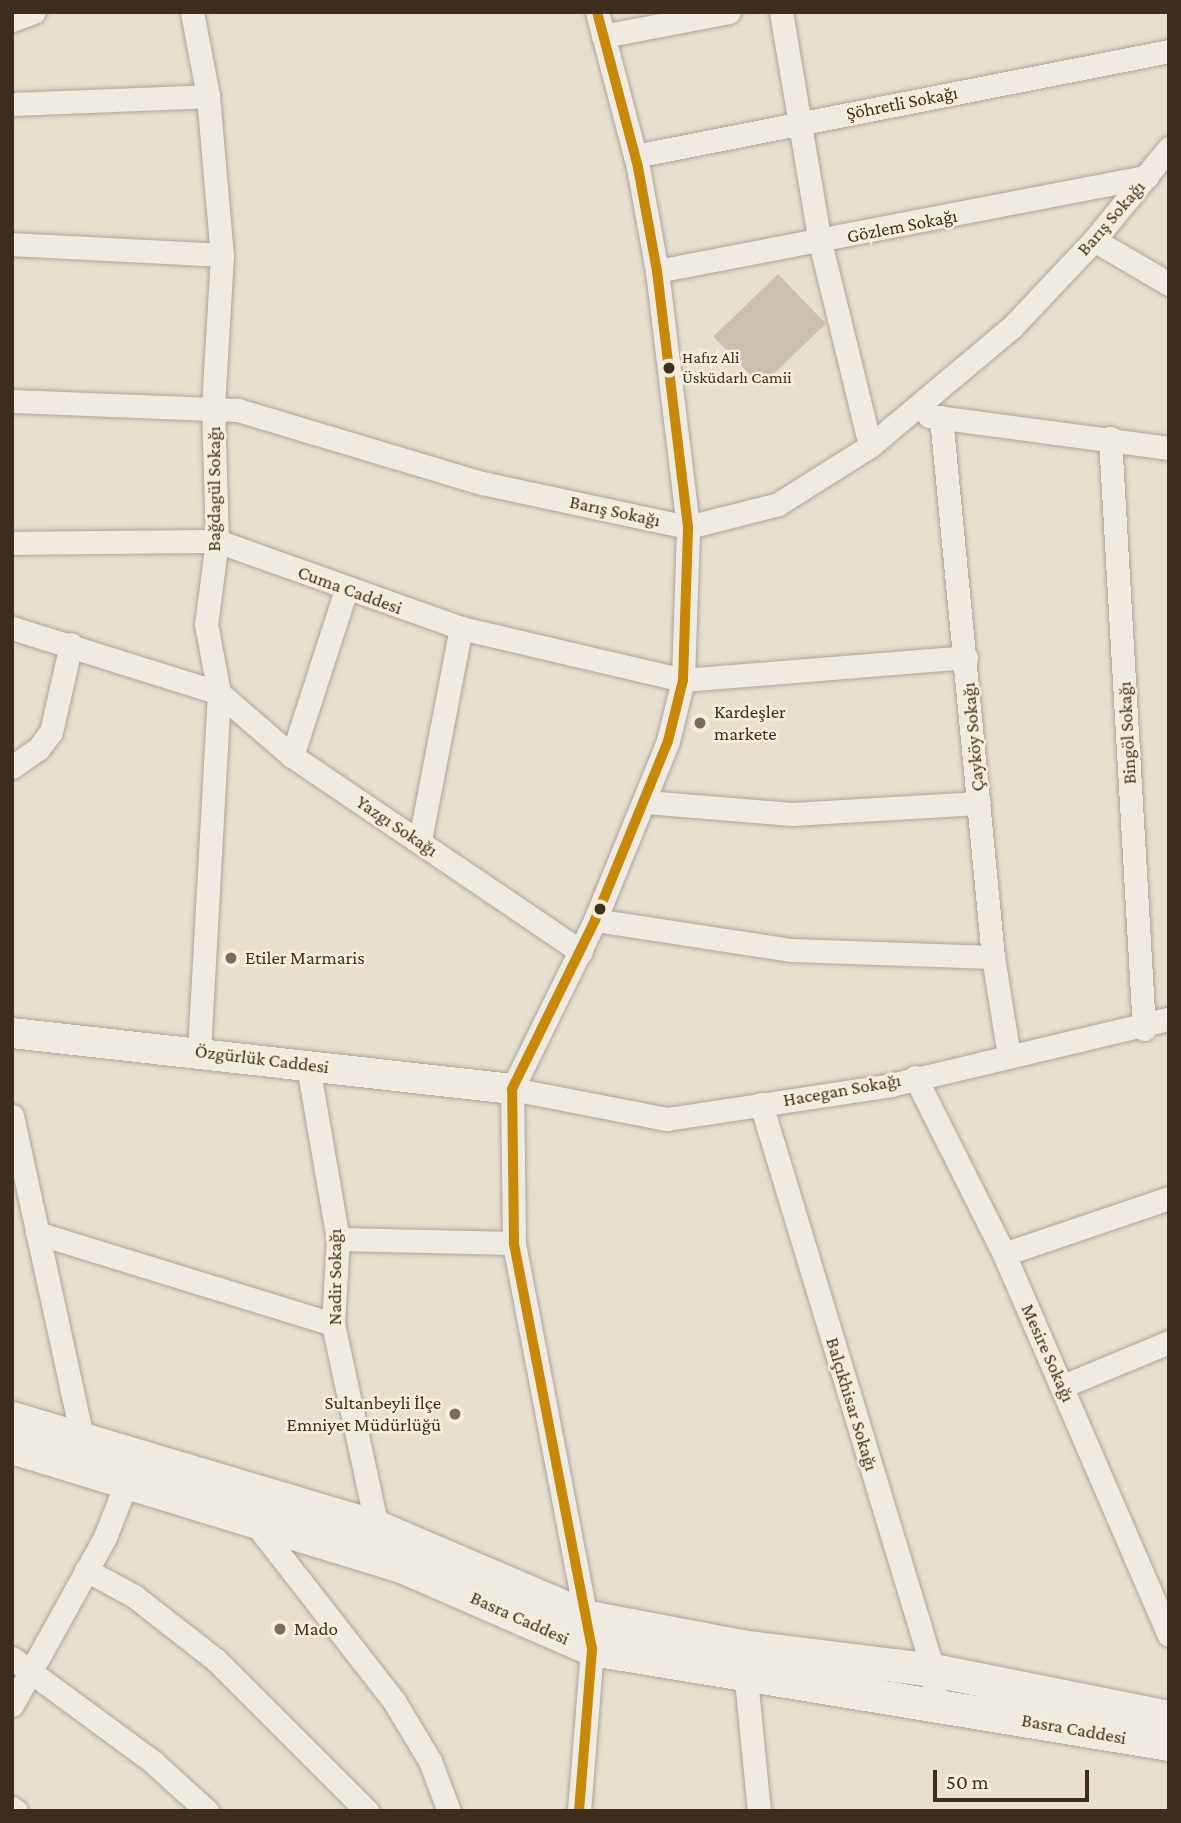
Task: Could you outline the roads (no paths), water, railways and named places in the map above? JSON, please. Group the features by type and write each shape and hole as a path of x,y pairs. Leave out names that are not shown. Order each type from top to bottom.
{"main road":[{"name":"Basra Caddesi","path":"14,1444 79,1450 377,1527 588,1617 741,1646 933,1670 1169,1717"},
{"name":"Basra Caddesi","path":"79,1450 128,1479 399,1565 592,1649 746,1679 935,1705 1169,1744"}],"street":[{"path":"12,20 34,12"},
{"name":"Bağdagül Sokağı","path":"192,12 208,96 222,255 214,407 218,541 206,624 219,693 199,1051"},
{"path":"579,1811 592,1649 588,1617 514,1243 512,1089 581,952 646,802 683,680 688,527 657,271 635,156 597,12"},
{"path":"603,36 729,12"},
{"path":"781,12 820,242 870,446"},
{"name":"Şöhretli Sokağı","path":"635,156 1169,51"},
{"path":"12,104 208,96"},
{"name":"Barış Sokağı","path":"12,401 214,407 482,483 688,527 778,504 870,446 1012,327 1094,240 1169,148"},
{"name":"Gözlem Sokağı","path":"657,271 820,242 1147,177"},
{"path":"1094,240 1169,284"},
{"path":"12,243 222,255"},
{"path":"908,415 1169,447"},
{"name":"Çayköy Sokağı","path":"941,417 993,957 1009,1056"},
{"name":"Bingöl Sokağı","path":"1110,438 1161,1027"},
{"name":"Cuma Caddesi","path":"12,543 218,541 346,590 461,628 683,680 966,657"},
{"path":"292,756 346,590"},
{"path":"12,628 71,644 219,693"},
{"path":"420,840 461,628"},
{"path":"15,759 51,732 71,644"},
{"name":"Yazgı Sokağı","path":"219,693 292,756 420,840 581,952"},
{"path":"646,802 792,814 979,803"},
{"path":"595,920 792,950 993,957"},
{"name":"Hacegan Sokağı","path":"512,1089 667,1119 915,1077 1161,1027"},
{"name":"Özgürlük Caddesi","path":"12,1033 199,1051 512,1089"},
{"name":"Nadir Sokağı","path":"308,1066 338,1239 333,1324 377,1527"},
{"name":"Mesire Sokağı","path":"915,1077 1004,1254 1169,1635"},
{"name":"Balçıkhisar Sokağı","path":"761,1104 933,1670 935,1705"},
{"path":"12,1116 79,1450"},
{"path":"1004,1254 1169,1198"},
{"path":"37,1233 333,1324"},
{"path":"338,1239 514,1243"},
{"path":"1063,1386 1169,1342"},
{"path":"12,1705 21,1663 86,1570 128,1479"},
{"path":"251,1518 394,1700 430,1762 449,1811"},
{"path":"86,1570 134,1596 216,1660 367,1811"},
{"path":"21,1663 153,1762 207,1811"},
{"path":"746,1679 759,1811"}],"place":[{"name":"Hafız Ali Üsküdarlı Camii","path":"669,368"},
{"name":"Kardeşler markete","path":"700,723"},
{"name":"Etiler Marmaris","path":"231,958"},
{"name":"Sultanbeyli İlçe Emniyet Müdürlüğü","path":"455,1414"},
{"name":"Mado","path":"280,1629"}]}
